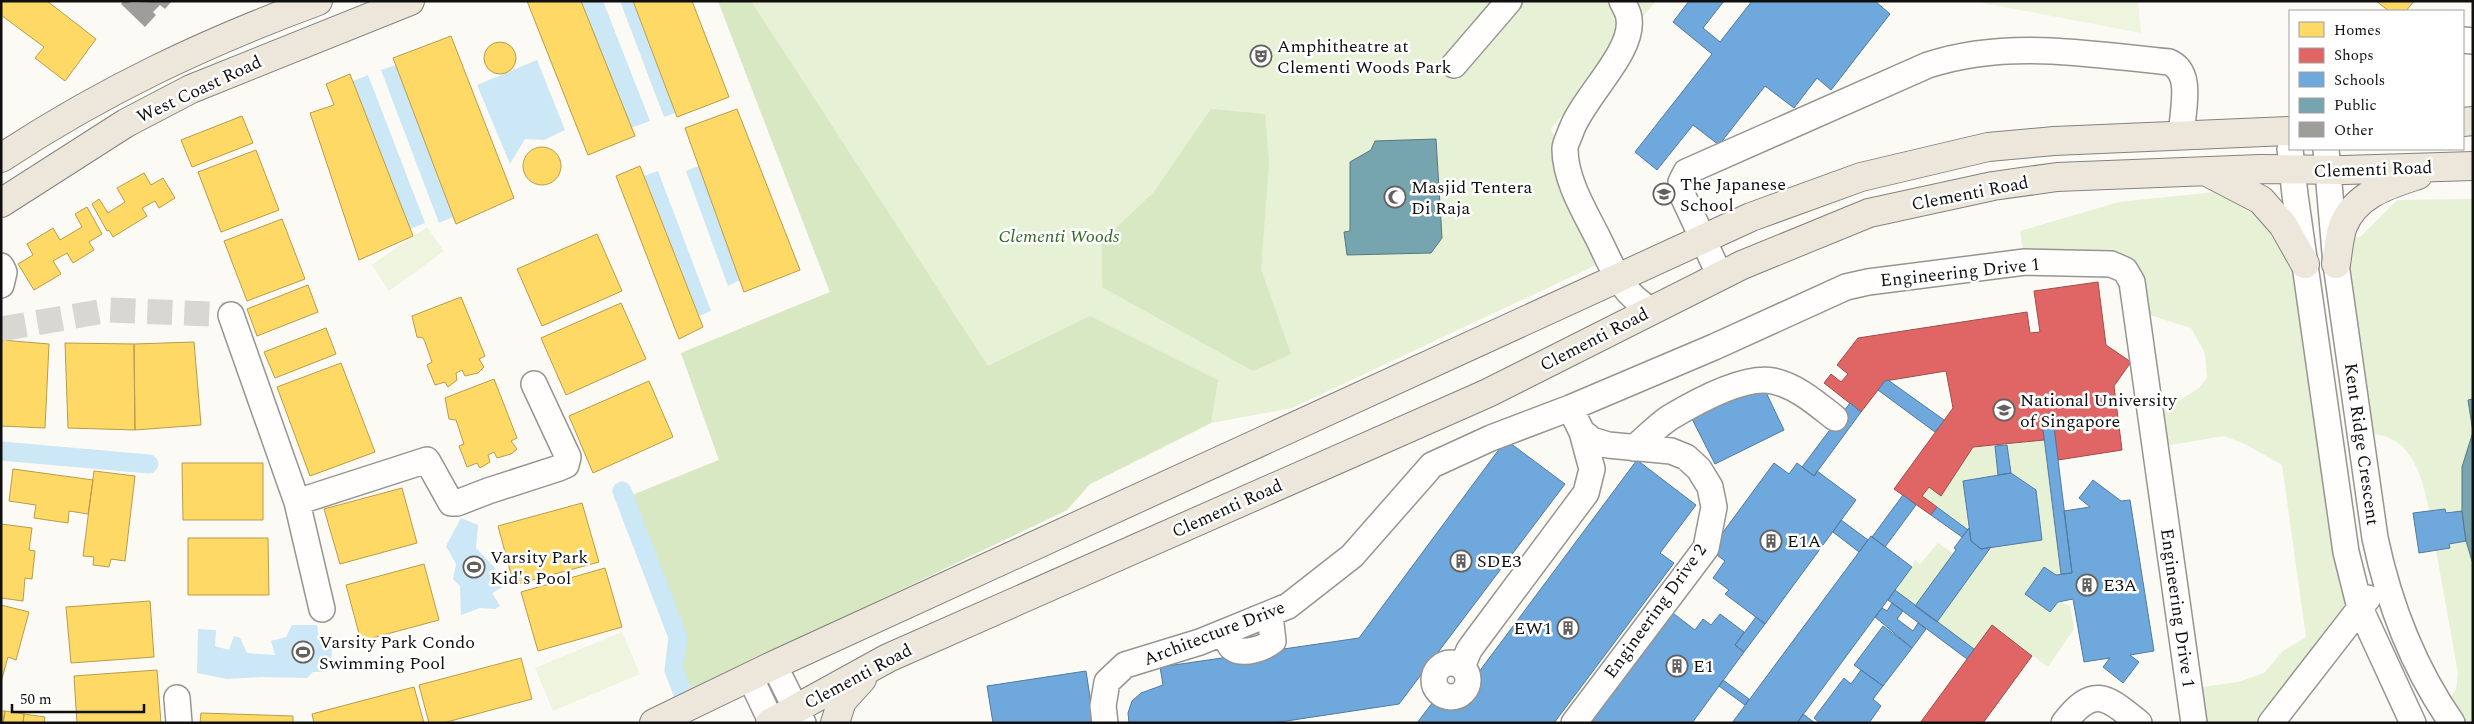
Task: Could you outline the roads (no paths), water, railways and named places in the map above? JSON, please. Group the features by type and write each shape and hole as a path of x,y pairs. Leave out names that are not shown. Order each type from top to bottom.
{"main road":[{"name":"West Coast Road","path":"1,158 50,126 159,67 241,29 318,1"},
{"name":"West Coast Road","path":"1,203 126,123 191,89 410,1"},
{"name":"Clementi Road","path":"654,723 774,664 1703,238 1751,217 1861,176 1988,147 2182,134 2289,145"},
{"name":"Clementi Road","path":"782,720 888,658 1488,393 1742,264 1869,213 1993,186 2057,177 2260,169 2289,146"},
{"name":"Clementi Road","path":"2304,150 2328,159 2473,166"},
{"path":"2336,264 2343,226 2355,206 2372,192 2445,166"},
{"path":"2208,172 2261,200 2283,225 2305,264"},
{"path":"836,723 840,707 847,694 888,658"}],"street":[{"path":"1454,65 1509,1"},
{"path":"1622,1 1630,18 1625,46 1583,105 1565,148 1570,175 1582,206 1617,278 1635,301 1650,310"},
{"path":"1720,276 1682,194 1681,182 1686,172 1928,65 1955,56 1989,51 2047,49 2169,62 2181,70 2184,80 2182,134"},
{"name":"Kent Ridge Crescent","path":"2291,150 2346,552 2360,608 2414,723"},
{"name":"Kent Ridge Crescent","path":"2328,159 2336,264 2371,511 2383,578 2412,654 2452,723"},
{"name":"Engineering Drive 1","path":"1570,408 1714,347 1846,287 1878,281 2025,262 2111,264 2124,270 2132,282 2137,311 2194,723"},
{"path":"1,266 4,272 1,285"},
{"path":"231,315 297,502 322,609"},
{"path":"1634,448 1668,419 1736,386 1754,380 1772,381 1791,387 1835,418"},
{"path":"297,502 427,460 446,499 451,503 457,504 488,491 559,468 566,464 568,457 534,384"},
{"path":"1462,667 1469,650 1586,493 1592,470 1582,432 1570,408"},
{"name":"Architecture Drive","path":"1105,723 1103,706 1107,682 1125,666 1225,632 1229,644 1234,649 1245,651 1266,646 1273,641 1270,615 1288,606 1315,588 1352,556 1432,465 1491,438 1570,408"},
{"name":"Engineering Drive 2","path":"1574,723 1706,548 1714,507 1710,487 1700,469 1686,457 1671,450 1608,446 1592,440 1582,432"},
{"path":"2337,486 2351,490 2367,483"},
{"path":"2340,512 2354,506 2371,511"},
{"path":"2271,723 2383,578"},
{"path":"774,664 782,720"},
{"path":"750,677 782,720"},
{"path":"177,698 179,723"},
{"path":"2064,723 2079,705 2095,698 2112,701 2139,723"}],"water":[{"path":"581,1 603,1 650,121 631,128"},
{"path":"620,1 633,1 675,113 664,117"},
{"path":"537,60 565,130 544,140 525,139 510,164 477,85"},
{"path":"396,65 453,217 439,223 381,70"},
{"path":"368,75 425,223 410,229 353,81"},
{"path":"699,166 740,280 728,286 686,171"},
{"path":"658,171 711,311 699,316 644,176"},
{"name":"Varsity Park Kid's Pool","path":"461,518 478,525 476,548 496,569 490,573 504,586 492,593 500,606 495,609 480,608 461,615 460,586 453,579 456,564 446,546"},
{"name":"Varsity Park Condo Swimming Pool","path":"292,625 317,625 319,640 333,637 331,666 326,672 313,672 307,678 261,677 227,679 197,673 198,629 216,630 215,646 229,650 234,636 240,638 247,653 275,655 271,641 286,637"}],"waterway":[{"path":"1,451 149,464"},
{"path":"622,491 678,637 674,670 684,696"}],"tunnel":[{"path":"1,329 110,310 231,315"}],"place":[{"name":"Amphitheatre at Clementi Woods Park","path":"1261,56"},
{"name":"The Japanese School","path":"1664,194"},
{"name":"Masjid Tentera Di Raja","path":"1395,197"},
{"name":"National University of Singapore","path":"2004,410"},
{"name":"E1A","path":"1771,541"},
{"name":"SDE3","path":"1461,561"},
{"name":"Varsity Park Kid's Pool","path":"474,567"},
{"name":"E3A","path":"2087,585"},
{"name":"EW1","path":"1568,628"},
{"name":"Varsity Park Condo Swimming Pool","path":"303,652"},
{"name":"E1","path":"1677,666"}],"park label":[{"name":"Clementi Woods","path":"1059,236"}]}
